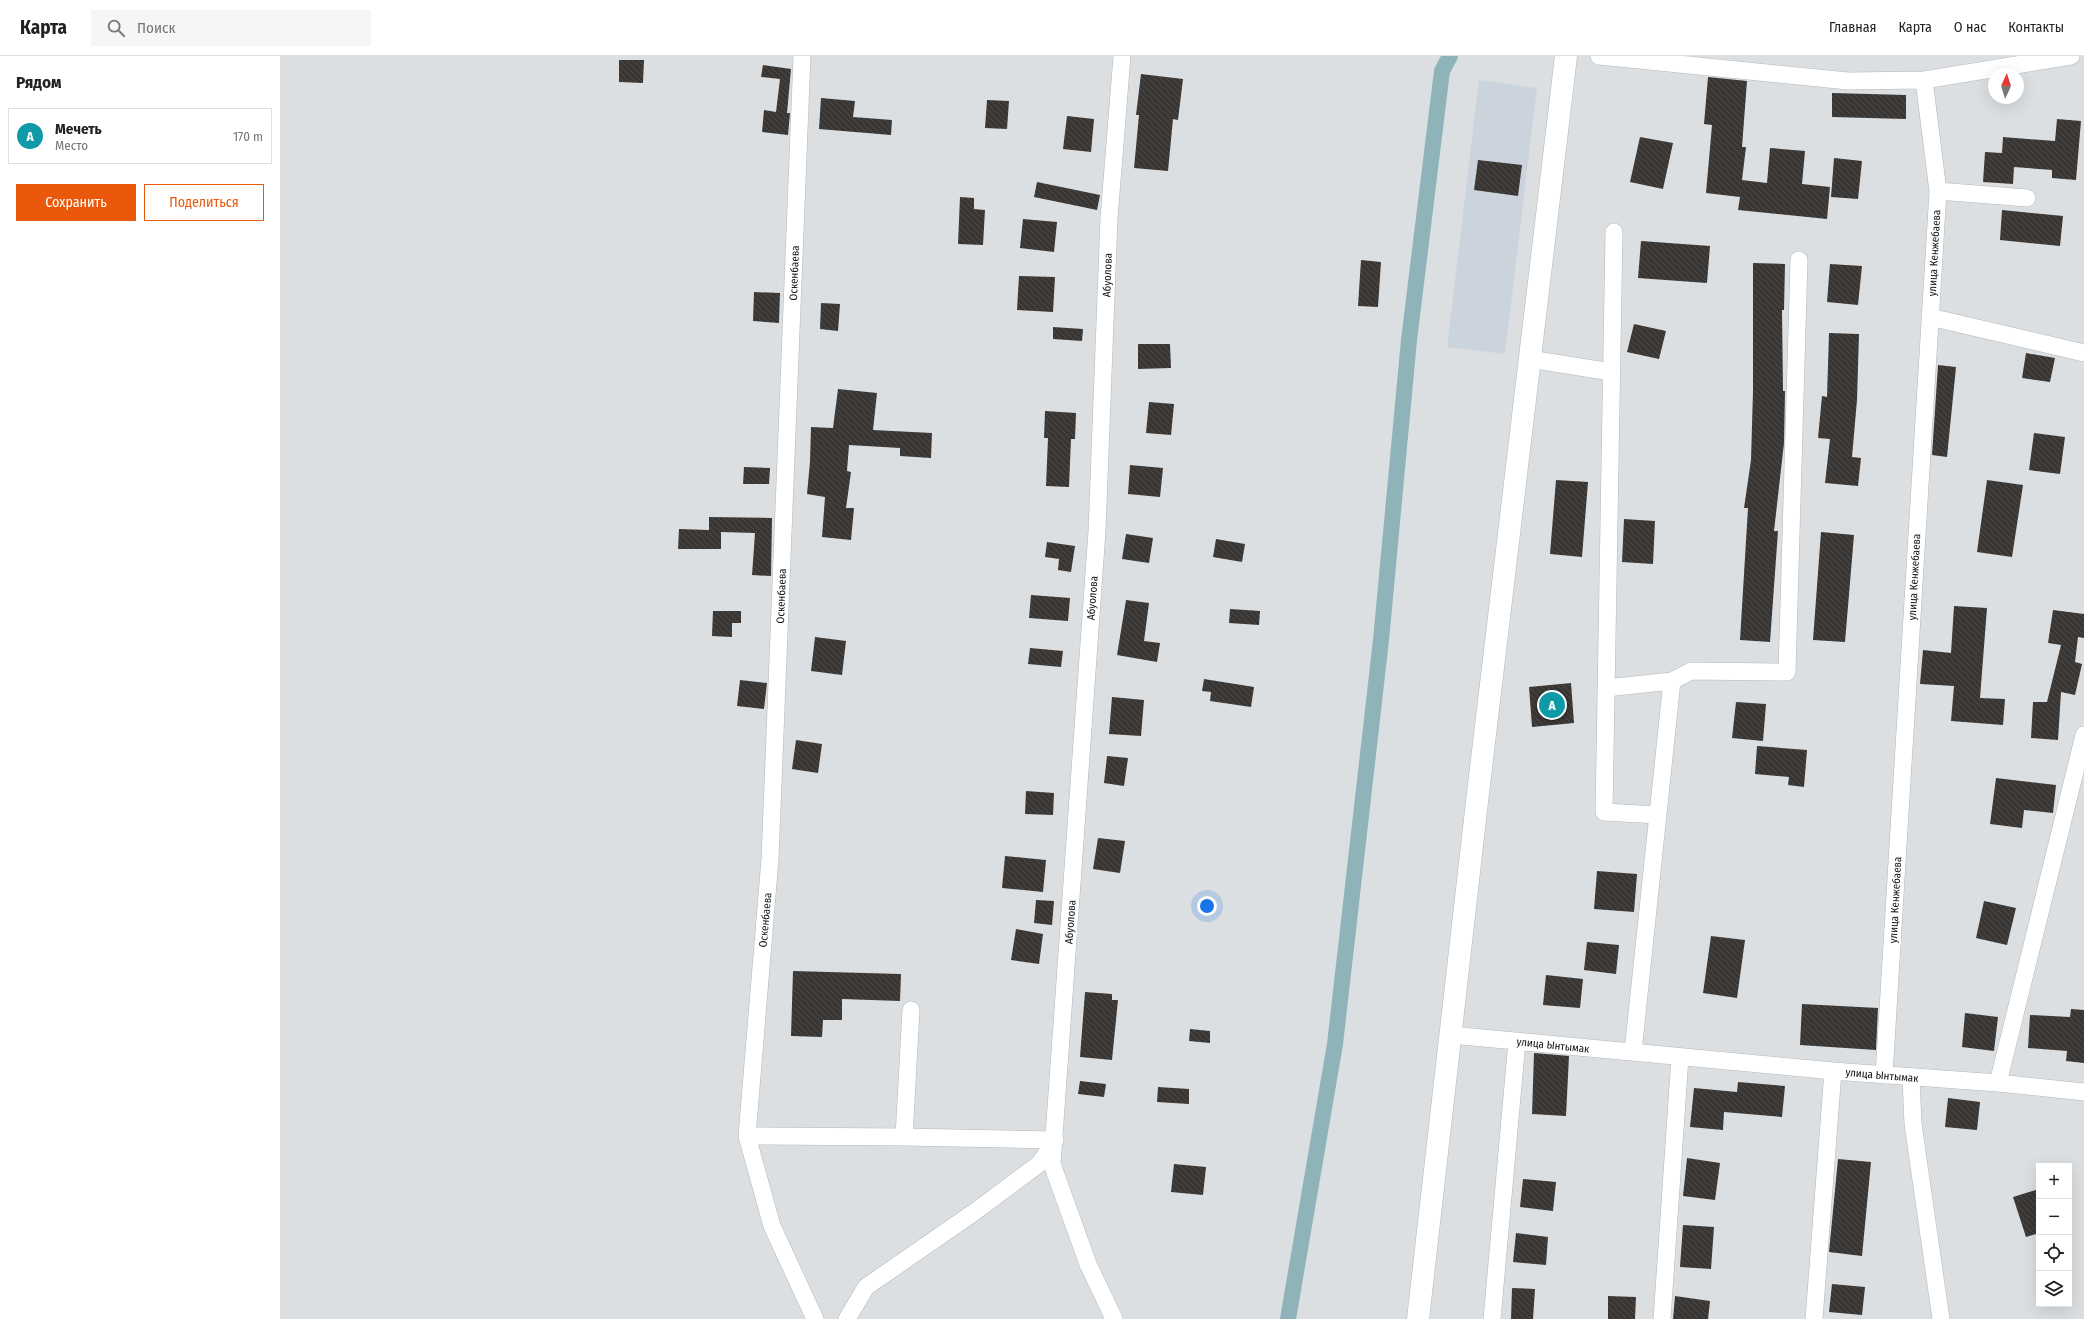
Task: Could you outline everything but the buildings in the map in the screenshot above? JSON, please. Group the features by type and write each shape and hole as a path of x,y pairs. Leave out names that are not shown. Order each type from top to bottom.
{"main road":[{"path":"1418,1319 1566,56"}],"street":[{"name":"Оскенбаева","path":"747,1136 770,859 802,56"},
{"name":"Абуолова","path":"1114,1319 1088,1264 1052,1164 1055,1140 1097,531 1110,218 1122,56"},
{"path":"1599,56 1848,81 1924,80 2071,56"},
{"name":"улица Кенжебаева","path":"1884,1075 1938,191 1924,80"},
{"path":"1938,191 2026,198"},
{"path":"1614,232 1604,812 1658,815"},
{"path":"1606,688 1672,681 1691,671 1786,672 1799,260"},
{"path":"1930,317 2084,353"},
{"path":"1530,358 1611,372"},
{"path":"1633,1052 1672,681"},
{"path":"1998,1083 2084,736"},
{"path":"904,1136 911,1010"},
{"name":"улица Ынтымак","path":"1451,1035 1833,1071 1911,1078 1998,1083 2084,1092"},
{"path":"1492,1319 1517,1041"},
{"path":"1662,1319 1680,1057"},
{"path":"1814,1319 1833,1071"},
{"path":"1911,1078 1913,1124 1941,1319"},
{"path":"815,1319 772,1226 747,1136 904,1136 1055,1140"},
{"path":"847,1319 866,1287 973,1213 1039,1164 1055,1140"}],"shaded area":[{"path":"1479,80 1537,88 1505,354 1447,347"}],"waterway":[{"path":"1288,1319 1335,1044 1381,640 1409,340 1442,71 1450,56"}],"place":[{"name":"Мечеть","path":"1552,705"}]}
